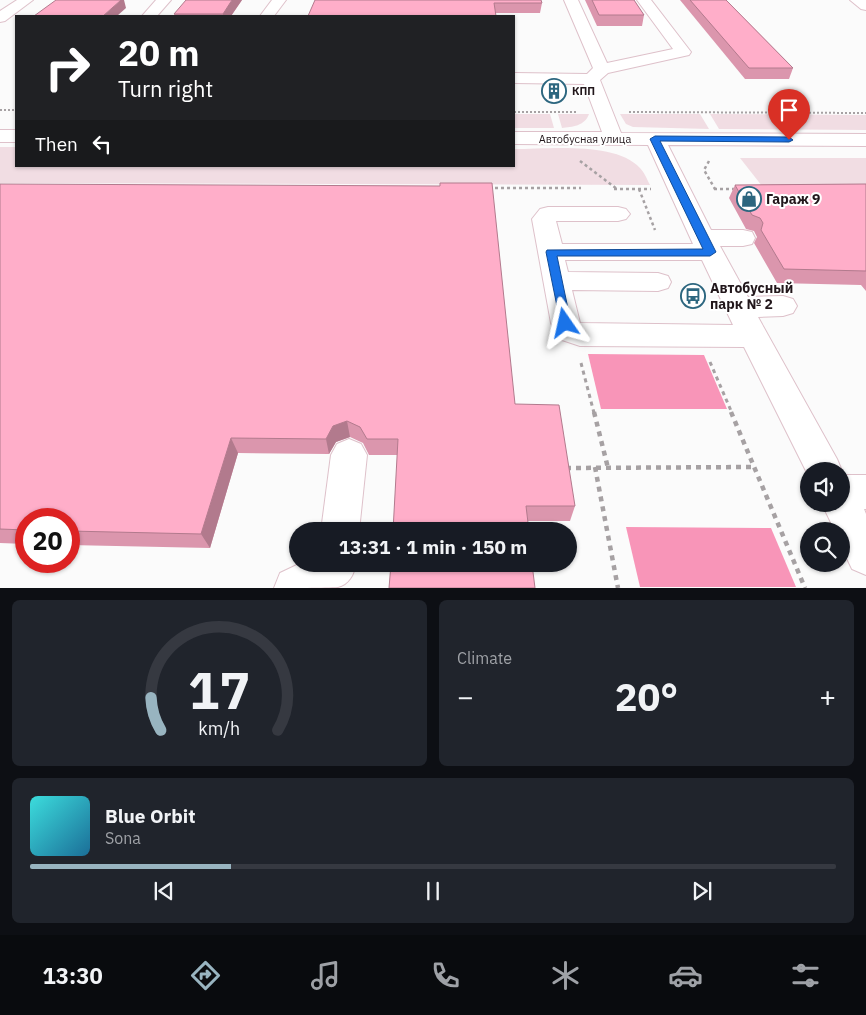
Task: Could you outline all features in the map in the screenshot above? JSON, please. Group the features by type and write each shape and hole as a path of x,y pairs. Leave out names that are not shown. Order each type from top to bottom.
{"street":[{"path":"0,18 26,0"},
{"path":"150,15 164,0"},
{"path":"268,15 278,0"},
{"path":"571,0 596,74 604,112 614,139"},
{"path":"515,78 596,74 683,52 644,0"},
{"path":"857,0 866,6"},
{"path":"0,136 15,136"},
{"name":"Автобусная улица","path":"515,138 866,140"},
{"path":"655,139 738,307 819,462"},
{"path":"618,214 548,214 544,219 565,323 569,331 580,335 754,336"},
{"path":"551,252 664,252 742,238"},
{"path":"557,281 658,282"},
{"path":"738,307 783,306"},
{"path":"341,522 350,454"},
{"path":"850,492 866,492"},
{"path":"845,512 866,555"},
{"path":"295,588 327,572"}],"path":[{"path":"0,110 15,110"},
{"path":"515,112 866,113"},
{"path":"579,160 617,189"},
{"path":"488,188 587,188"},
{"path":"607,188 651,189"},
{"path":"639,189 753,467 805,588"},
{"path":"709,189 743,190"},
{"path":"574,333 608,468"},
{"path":"595,467 618,588"},
{"path":"562,468 753,467"}],"shaded area":[{"path":"515,114 550,114 554,128 515,128"},
{"path":"558,114 589,114 581,123 562,128"},
{"path":"620,114 700,114 709,129 633,127 626,124"},
{"path":"710,114 866,115 866,130 719,129"},
{"path":"0,147 15,147 15,167 515,167 515,149 581,148 599,150 629,159 641,170 650,185 0,183"},
{"path":"740,158 866,158 866,187 762,186"},
{"path":"588,354 704,355 727,409 601,409"},
{"path":"626,527 771,528 796,587 640,587"}],"building":[{"path":"56,0 121,0 104,15 35,15"},
{"path":"186,0 232,0 223,14 174,14"},
{"path":"315,0 541,0 542,3 494,3 496,15 308,15"},
{"path":"592,0 634,0 644,15 599,15"},
{"path":"690,0 726,0 793,68 749,68"},
{"path":"440,183 492,183 515,404 559,405 575,506 526,506 528,522 393,522 398,439 367,439 360,427 347,421 333,426 326,439 231,438 201,534 80,531 80,508 15,508 15,530 0,529 0,184 440,186"},
{"path":"866,184 866,271 784,269 761,230 763,223 760,218 752,215 735,185"},
{"path":"390,572 533,572 535,588 389,588"}],"place":[{"name":"КПП","path":"554,91"},
{"name":"Гараж 9","path":"749,199"},
{"name":"Автобусный парк № 2","path":"693,296"}],"route":[{"path":"565,323 551,252 710,252 655,139 789,140"}]}
